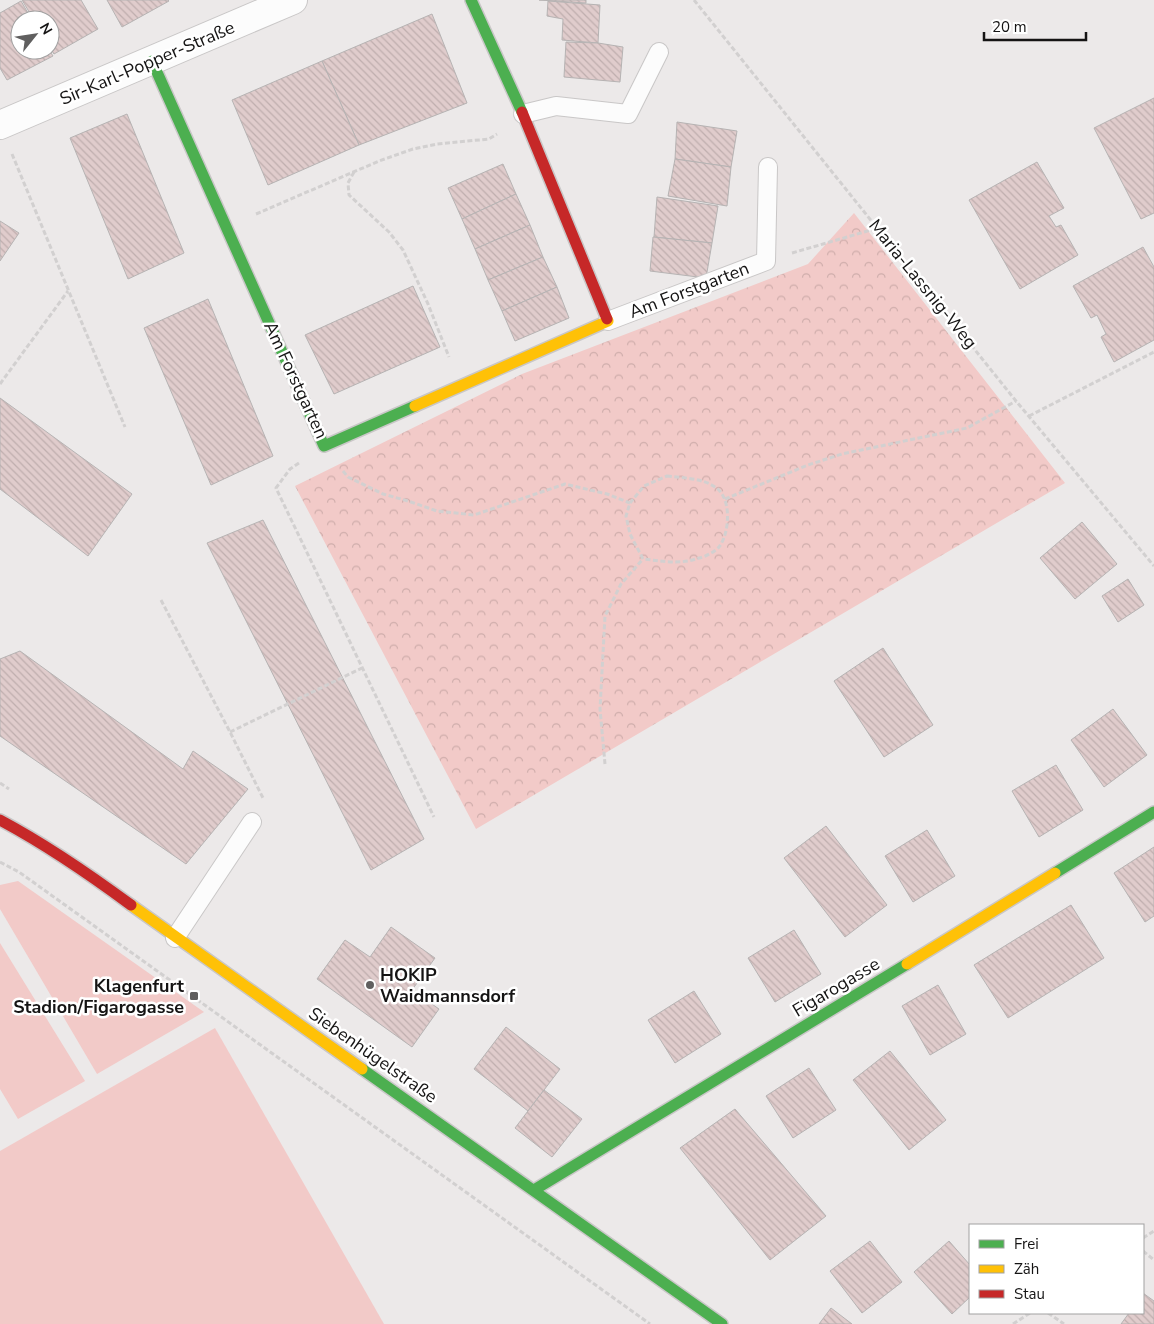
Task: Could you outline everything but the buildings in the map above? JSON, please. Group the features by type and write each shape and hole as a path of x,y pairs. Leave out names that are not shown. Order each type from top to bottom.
{"street":[{"name":"Sir-Karl-Popper-Straße","path":"0,125 293,0"},
{"name":"Am Forstgarten","path":"152,61 324,446 608,321 523,114 471,0"},
{"name":"Figarogasse","path":"534,1190 1154,812"},
{"name":"Siebenhügelstraße","path":"0,820 34,838 82,868 175,938 722,1324"}],"lane":[{"path":"523,114 556,106 628,114 659,52"},
{"name":"Am Forstgarten","path":"608,321 766,261 768,167"},
{"path":"175,938 252,822"}],"path":[{"name":"Maria-Lassnig-Weg","path":"694,0 1016,401 1154,566"},
{"path":"226,226 413,149 437,144 489,139 508,128 523,114"},
{"path":"11,153 125,427"},
{"path":"354,172 348,183 349,195 389,232 404,250 461,386"},
{"path":"766,261 878,228"},
{"path":"0,384 68,290"},
{"path":"1029,416 1154,352"},
{"path":"726,499 808,465 842,454 967,428 1016,401"},
{"path":"434,817 276,488 290,470 324,446 348,477 383,494 408,500 437,511 474,514 565,484 607,494 630,503"},
{"path":"667,476 693,479 716,487 726,499 728,525 719,547 701,558 674,563 643,559 630,534 626,516 630,503 644,486 667,476"},
{"path":"605,764 600,709 605,616 621,584 643,559"},
{"path":"161,600 266,803 252,822"},
{"path":"230,732 362,668"},
{"path":"0,862 19,872 650,1324"},
{"path":"1014,1324 1029,1314"},
{"path":"1049,1314 1064,1324"}],"green space":[{"path":"854,213 1065,483 476,829 295,486 522,374 808,264"},
{"path":"18,881 204,1012 97,1074 0,909 0,885"},
{"path":"0,943 85,1081 18,1119 0,1089"},
{"path":"215,1028 384,1324 0,1324 0,1151"}],"traffic: fast":[{"path":"471,0 522,112"},
{"path":"152,61 324,446 415,406"},
{"path":"1055,873 1154,812"},
{"path":"534,1190 907,964"},
{"path":"362,1069 722,1324"}],"traffic: slow":[{"path":"415,406 608,321 607,319"},
{"path":"907,964 1055,873"},
{"path":"131,905 362,1069"}],"traffic: jam":[{"path":"522,112 607,319"},
{"path":"0,820 67,860 131,905"}],"place":[{"name":"HOKIP Waidmannsdorf","path":"370,985"},
{"name":"Klagenfurt Stadion/Figarogasse","path":"194,996"}]}
